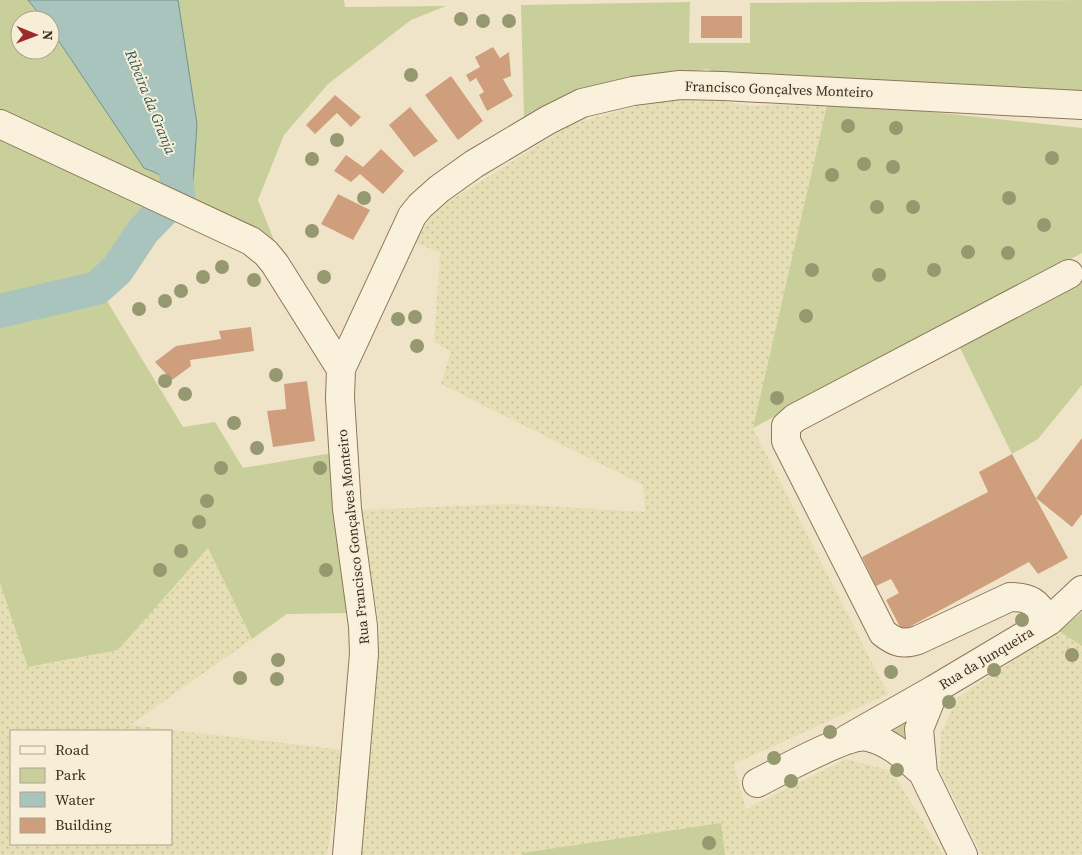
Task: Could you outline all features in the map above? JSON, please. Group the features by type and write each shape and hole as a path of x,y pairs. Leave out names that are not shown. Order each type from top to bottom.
{"street":[{"name":"Francisco Gonçalves Monteiro","path":"341,369 406,228 420,206 474,164 548,120 582,103 680,85 1082,105"},
{"path":"0,124 251,241 266,253 341,369"},
{"path":"1049,621 1036,603 1025,597 1010,597 918,640 907,644 895,642 884,633 786,441 786,426 795,418 1069,274"},
{"name":"Rua Francisco Gonçalves Monteiro","path":"341,369 340,398 347,509 363,626 364,654 347,855"},
{"name":"Rua da Junqueira","path":"963,855 923,773 919,729 935,689 1049,621 1082,590"},
{"path":"757,783 845,741 935,689"},
{"path":"845,741 867,737 894,747 923,773"}],"shaded area":[{"path":"689,96 751,106 828,101 753,428 888,694 734,764 746,809 846,759 892,771 943,855 360,855 380,627 359,510 510,504 645,512 643,485 441,384 451,351 434,342 440,253 414,242 435,210 572,124 630,108"},
{"path":"208,548 252,639 130,725 344,750 327,855 0,855 0,583 29,667 118,650"},
{"path":"1059,631 1082,646 1082,855 982,855 940,770 941,733 958,697"}],"green space":[{"path":"0,0 28,0 36,10 10,10 10,60 60,60 60,43 144,168 155,172 161,177 164,183 163,195 0,116"},
{"path":"178,0 344,0 345,7 446,6 411,20 328,84 284,135 258,200 278,250 192,199 197,124"},
{"path":"1082,0 1082,95 736,80 707,69 665,76 524,120 521,5 690,2 689,43 750,43 750,3"},
{"path":"828,101 1082,128 1082,253 753,428"},
{"path":"0,135 150,204 106,267 79,283 0,302"},
{"path":"1082,278 1082,385 1038,439 1012,454 958,344"},
{"path":"104,296 183,427 215,422 243,468 332,453 348,613 287,614 252,639 208,548 118,650 28,667 0,583 0,325"},
{"path":"1082,612 1082,646 1059,631"},
{"path":"909,718 904,738 905,750 875,737"},
{"path":"721,823 725,855 523,855 523,853"}],"water":[{"path":"28,0 178,0 197,124 192,199 163,195 164,183 161,177 155,172 144,168 60,43 60,10 36,10"}],"building":[{"path":"701,16 742,16 742,38 701,38"},
{"path":"493,47 500,58 509,52 511,76 503,79 513,96 487,111 479,95 484,92 476,78 470,82 466,75 480,67 475,57"},
{"path":"451,76 483,121 458,140 425,95"},
{"path":"335,95 361,117 351,127 337,113 315,134 306,125"},
{"path":"410,107 438,141 414,157 389,125"},
{"path":"381,149 404,171 383,194 360,174 351,182 334,171 346,155 363,167"},
{"path":"338,194 370,210 353,240 321,224"},
{"path":"251,327 254,351 190,360 191,366 172,380 155,362 176,346 221,339 219,331"},
{"path":"307,381 315,441 273,447 267,411 286,409 284,384"},
{"path":"1082,438 1082,514 1072,527 1036,498"},
{"path":"1012,454 1068,558 1038,574 1029,562 902,631 886,600 899,593 891,579 876,586 862,557 988,492 979,472"}],"waterway":[{"name":"Ribeira da Granja","path":"0,311 97,288 117,270 143,231 178,195 176,174"}]}
